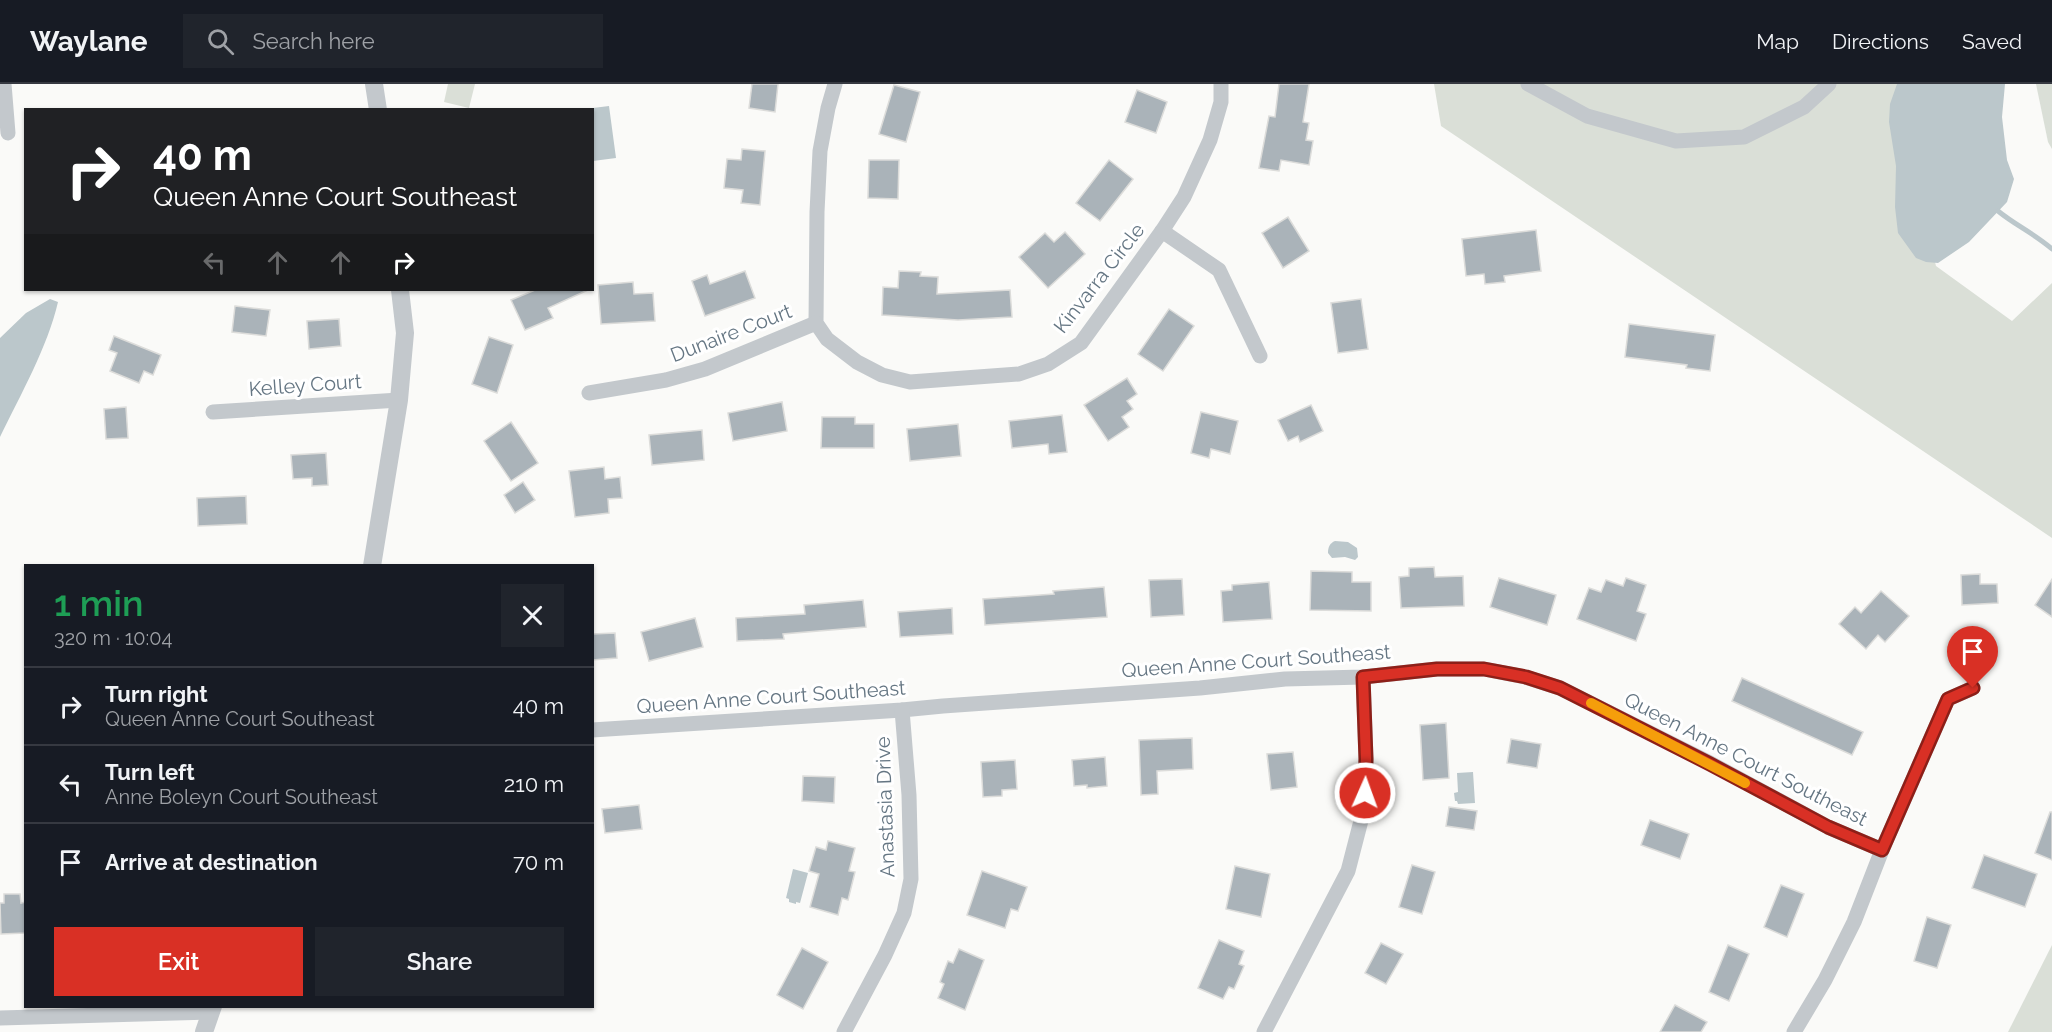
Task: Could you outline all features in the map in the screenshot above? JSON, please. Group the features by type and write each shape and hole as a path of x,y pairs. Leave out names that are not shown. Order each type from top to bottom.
{"street":[{"path":"3,84 8,133"},
{"path":"374,84 378,108"},
{"path":"816,323 820,151 835,84"},
{"name":"Kinvarra Circle","path":"816,323 827,339 858,362 882,375 910,382 1019,374 1048,364 1080,343 1162,231 1184,197 1210,140 1221,102 1221,84"},
{"path":"1528,84 1587,116 1676,141 1744,137 1804,107 1829,84"},
{"path":"1162,231 1219,270 1260,356"},
{"path":"372,564 399,400 405,333 400,291"},
{"name":"Dunaire Court","path":"589,393 666,380 705,369 816,323"},
{"name":"Kelley Court","path":"213,412 399,400"},
{"name":"Queen Anne Court Southeast","path":"594,730 902,710 1200,688 1285,679 1363,677 1437,669 1484,669 1526,677 1560,688 1828,827 1882,850"},
{"path":"1264,1032 1348,872 1364,809 1366,759 1363,677"},
{"path":"1794,1032 1825,980 1854,922 1882,850 1948,699 1973,688"},
{"name":"Anastasia Drive","path":"844,1032 885,955 904,913 911,879 909,806 902,710"},
{"path":"0,1018 212,1009 204,1032"}],"shaded area":[{"path":"448,84 475,84 469,108 444,102"},
{"path":"1434,84 1912,84 1902,126 1936,266 2012,321 2052,283 2052,538 1441,126"},
{"path":"1897,84 2005,84 2002,117 2007,160 2014,179 2007,202 1969,242 1938,263 1916,258 1898,233 1895,207 1896,166 1889,122 1890,104"},
{"path":"2036,84 2052,84 2052,149 2048,142"},
{"path":"609,106 616,158 594,161 593,108"},
{"path":"50,299 58,302 48,336 0,437 0,338 26,313"},
{"path":"1335,541 1348,542 1357,548 1358,557 1355,560 1345,557 1332,558 1328,549"},
{"path":"1473,772 1475,803 1458,804 1454,793 1458,792 1457,773"},
{"path":"793,869 808,873 800,903 796,902 796,904 789,902 786,898"},
{"path":"2052,945 2052,1032 2008,1032"}],"building":[{"path":"752,84 778,84 775,112 749,108"},
{"path":"1279,84 1309,84 1303,122 1309,123 1306,140 1313,141 1309,165 1281,160 1279,171 1259,168 1269,116 1275,117"},
{"path":"894,85 920,92 906,142 879,134"},
{"path":"1137,90 1167,102 1156,133 1125,122"},
{"path":"742,149 765,151 760,205 741,203 743,190 724,188 727,159 741,160"},
{"path":"869,160 899,160 898,199 868,198"},
{"path":"1109,160 1133,179 1100,221 1076,203"},
{"path":"1288,217 1309,251 1283,268 1262,233"},
{"path":"1536,230 1541,271 1504,276 1505,282 1485,284 1484,274 1466,276 1462,239"},
{"path":"1065,232 1085,254 1048,288 1019,257 1045,233 1054,242"},
{"path":"745,271 755,298 705,316 692,281 707,275 710,284"},
{"path":"899,271 921,272 920,276 938,277 937,294 1010,290 1012,317 958,320 882,315 883,287 898,288"},
{"path":"633,282 634,294 653,293 655,321 601,324 598,285"},
{"path":"533,291 586,291 548,308 553,318 525,330 511,300"},
{"path":"1361,299 1368,349 1338,353 1331,303"},
{"path":"235,306 270,310 266,336 232,332"},
{"path":"1169,309 1194,326 1163,371 1138,354"},
{"path":"339,319 341,346 309,349 307,321"},
{"path":"1629,324 1715,335 1710,371 1686,368 1687,365 1625,357"},
{"path":"114,336 161,355 153,375 144,371 139,383 110,371 117,353 109,350"},
{"path":"489,337 513,345 497,393 472,384"},
{"path":"1127,378 1137,394 1127,401 1133,409 1122,417 1129,427 1108,441 1084,405"},
{"path":"782,402 787,431 733,441 728,413"},
{"path":"1311,405 1323,431 1300,442 1298,436 1288,441 1278,420"},
{"path":"126,407 128,438 106,439 104,409"},
{"path":"1201,412 1238,421 1230,454 1211,449 1209,458 1191,453"},
{"path":"1062,415 1067,452 1049,454 1048,444 1012,448 1009,421"},
{"path":"822,417 855,417 855,424 874,424 874,448 821,448"},
{"path":"511,422 538,463 511,481 484,441"},
{"path":"958,424 961,456 910,461 907,429"},
{"path":"702,430 704,460 652,465 649,435"},
{"path":"326,453 328,485 312,486 312,478 293,479 291,455"},
{"path":"604,467 605,479 620,477 622,498 608,499 609,513 575,517 569,471"},
{"path":"523,482 535,500 515,513 504,495"},
{"path":"246,496 247,524 198,526 197,498"},
{"path":"1434,567 1435,577 1463,576 1464,606 1401,608 1399,577 1409,576 1409,568"},
{"path":"1311,571 1352,572 1352,582 1371,582 1371,611 1310,610"},
{"path":"1980,574 1980,584 1997,584 1998,603 1962,605 1961,575"},
{"path":"1499,578 1556,595 1547,625 1490,607"},
{"path":"1626,578 1646,585 1637,611 1646,614 1636,641 1577,619 1589,588 1601,592 1606,580 1623,586"},
{"path":"1182,579 1184,615 1151,617 1149,580"},
{"path":"2052,579 2052,617 2035,605"},
{"path":"1269,582 1272,619 1223,622 1221,591 1232,590 1232,585"},
{"path":"1104,587 1107,617 985,625 983,599 1054,594 1053,591"},
{"path":"1881,591 1909,616 1885,642 1878,635 1866,649 1839,624 1855,607 1861,613"},
{"path":"863,600 866,627 783,634 784,639 737,641 736,618 805,614 804,605"},
{"path":"952,608 953,634 900,637 898,612"},
{"path":"695,618 703,647 649,661 641,632"},
{"path":"615,633 617,658 594,660 594,634"},
{"path":"1742,678 1863,732 1852,755 1732,701"},
{"path":"1446,723 1449,778 1423,780 1420,725"},
{"path":"1192,738 1193,769 1157,771 1158,794 1141,795 1139,740"},
{"path":"1511,739 1541,744 1537,768 1507,763"},
{"path":"1293,752 1297,787 1271,790 1267,754"},
{"path":"1105,757 1107,786 1087,788 1087,785 1074,786 1072,760"},
{"path":"1015,760 1017,789 1002,790 1002,796 983,797 981,762"},
{"path":"803,776 835,777 834,803 802,801"},
{"path":"639,805 642,829 605,833 602,809"},
{"path":"1449,807 1477,811 1474,830 1446,826"},
{"path":"2050,812 2052,812 2052,860 2035,853"},
{"path":"1650,820 1689,834 1680,859 1641,845"},
{"path":"828,841 855,848 849,871 855,872 848,900 842,898 838,915 810,907 819,874 809,871 816,847 826,850"},
{"path":"1984,855 2037,874 2025,907 1972,888"},
{"path":"1412,865 1435,872 1422,914 1399,907"},
{"path":"1235,866 1270,874 1261,917 1226,909"},
{"path":"982,871 1027,887 1018,911 1011,909 1005,928 967,915"},
{"path":"1781,885 1804,894 1787,937 1764,927"},
{"path":"4,894 20,894 21,903 24,902 24,933 1,934 0,903 4,903"},
{"path":"1927,917 1951,925 1937,968 1914,961"},
{"path":"1219,940 1244,951 1239,964 1244,966 1234,989 1229,987 1223,999 1198,988"},
{"path":"1381,943 1403,954 1386,984 1365,973"},
{"path":"1728,945 1749,954 1729,1001 1709,992"},
{"path":"802,948 828,962 803,1009 777,995"},
{"path":"959,949 984,960 965,1010 938,998 944,984 940,982 948,961 953,963"},
{"path":"1675,1005 1707,1022 1701,1032 1660,1032"}],"waterway":[{"path":"1998,211 2052,249"}],"slow traffic":[{"path":"1591,703 1745,783"}],"route":[{"path":"1365,793 1363,677 1437,669 1484,669 1526,677 1560,688 1828,827 1882,850 1948,699 1973,688"}]}
